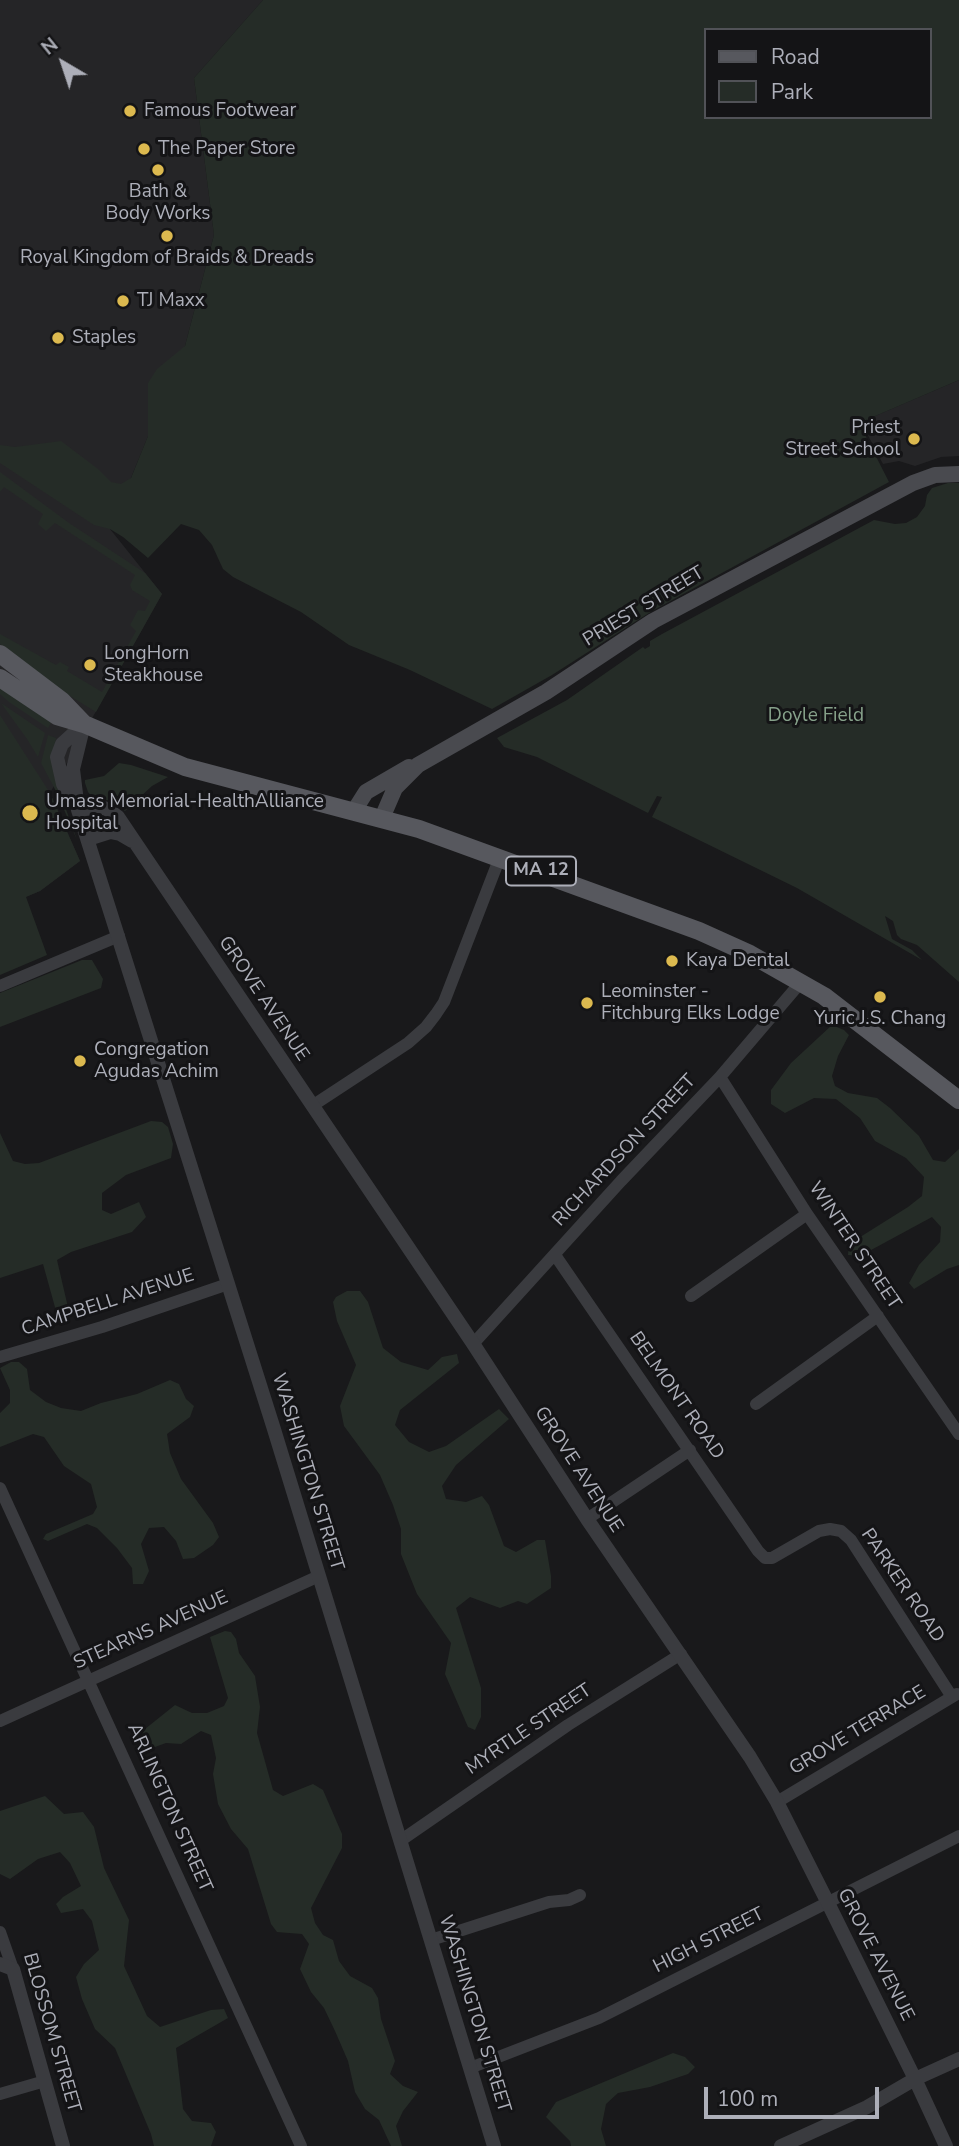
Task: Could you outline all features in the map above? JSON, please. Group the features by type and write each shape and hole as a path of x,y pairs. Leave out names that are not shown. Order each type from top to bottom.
{"main road":[{"name":"PRIEST STREET","path":"382,818 395,788 418,765 546,692 665,615 913,483 935,475 959,474"},
{"name":"MA 12","path":"0,654 62,701 84,724"},
{"name":"MA 12","path":"0,678 57,716 84,724 186,767 382,818 500,857 699,931 802,982 854,1017 959,1100"},
{"path":"354,811 361,797 372,788 398,772 418,765"}],"street":[{"name":"WASHINGTON STREET","path":"84,724 73,769 78,810 228,1284 494,2146"},
{"name":"GROVE AVENUE","path":"78,810 100,807 118,817 473,1344 587,1519 750,1757 777,1802 828,1903 946,2146"},
{"path":"88,839 110,832 120,834 133,842"},
{"path":"312,1107 408,1043 431,1021 444,1002 500,857"},
{"path":"0,986 119,936"},
{"name":"RICHARDSON STREET","path":"473,1344 720,1077 802,982"},
{"name":"WINTER STREET","path":"720,1077 807,1214 959,1434"},
{"path":"691,1296 807,1214"},
{"name":"BELMONT ROAD","path":"555,1255 765,1558"},
{"name":"CAMPBELL AVENUE","path":"0,1357 102,1327 228,1284"},
{"path":"756,1404 878,1316"},
{"path":"587,1519 690,1450"},
{"name":"ARLINGTON STREET","path":"0,1488 301,2146"},
{"name":"PARKER ROAD","path":"765,1558 772,1558 819,1531 841,1531 851,1539 955,1695"},
{"name":"STEARNS AVENUE","path":"0,1721 318,1576"},
{"name":"MYRTLE STREET","path":"400,1841 568,1725 681,1654"},
{"name":"GROVE TERRACE","path":"777,1802 955,1695"},
{"name":"HIGH STREET","path":"470,2068 599,2018 959,1836"},
{"path":"431,1940 549,1902 569,1900 580,1895"},
{"name":"BLOSSOM STREET","path":"0,1932 6,1967 45,2081 63,2146"},
{"path":"781,2146 867,2107 915,2079 959,2059"},
{"path":"0,2094 45,2081"}],"shaded area":[{"path":"0,0 263,0 194,78 214,235 185,346 110,529 162,594 50,793 80,861 40,891 0,907"},
{"name":"Priest Street School","path":"959,380 959,456 941,457 915,466 899,461 883,464 861,422"}],"green space":[{"path":"263,0 959,0 959,380 859,423 889,482 652,611 552,675 492,709 349,645 301,612 233,577 223,569 212,545 199,530 181,524 148,558 123,537 110,529 94,525 0,463 0,445 15,447 61,441 111,482 121,484 131,478 148,436 148,383 157,369 185,346 214,235 194,78"},
{"path":"0,472 69,523 145,573 162,594 96,712 54,686 8,651 0,644 0,634 56,665 60,662 69,667 67,671 102,692 136,631 130,625 138,610 145,611 150,601 132,590 130,585 135,575 55,523 46,531 38,524 43,514 4,487 0,492"},
{"name":"Doyle Field","path":"959,483 959,982 917,945 901,939 893,921 885,916 892,939 912,950 922,960 797,888 652,817 662,797 657,796 648,813 537,757 504,747 497,738 567,700 643,647 645,649 650,646 650,641 662,634 874,520 895,524 906,523 917,517 932,488"},
{"path":"0,687 48,720 51,723 48,728 9,702 0,694"},
{"path":"1,703 45,733 38,757 27,739"},
{"name":"Umass Memorial-HealthAlliance Hospital","path":"0,715 50,793 80,861 40,891 26,897 47,955 0,975"},
{"path":"48,735 56,738 54,776 77,840 41,763"},
{"path":"119,763 168,777 152,786 125,811 113,801 93,798 85,783 85,780 104,776"},
{"path":"82,960 92,960 103,979 101,988 0,1027 0,993"},
{"path":"832,1025 849,1035 838,1056 832,1076 835,1086 848,1093 877,1098 919,1136 933,1160 945,1162 959,1149 959,1265 947,1269 914,1289 909,1283 919,1265 940,1242 941,1227 932,1217 860,1256 848,1255 849,1244 922,1196 924,1177 906,1158 875,1141 860,1118 836,1099 814,1098 785,1113 771,1104 771,1090 791,1063"},
{"path":"151,1121 162,1122 168,1127 173,1144 171,1158 126,1175 102,1193 102,1210 111,1214 139,1202 146,1217 132,1232 71,1252 57,1260 70,1316 68,1321 58,1318 43,1264 0,1278 0,1133 13,1161 39,1163"},
{"path":"347,1291 360,1291 368,1302 383,1348 401,1362 428,1370 442,1357 457,1354 459,1363 400,1410 395,1425 409,1442 429,1452 446,1446 499,1409 509,1419 456,1465 442,1486 446,1499 466,1502 482,1496 489,1505 504,1546 516,1552 537,1540 545,1540 551,1588 527,1604 518,1601 500,1608 470,1597 456,1608 481,1688 481,1717 475,1730 468,1727 445,1674 451,1643 417,1594 401,1554 401,1529 393,1505 380,1475 344,1426 340,1406 356,1365 337,1321 333,1302"},
{"path":"11,1362 19,1362 27,1369 30,1390 46,1402 81,1411 137,1394 170,1380 179,1384 186,1399 194,1406 190,1417 167,1434 170,1453 181,1479 213,1523 219,1537 213,1545 194,1558 183,1559 176,1541 164,1527 149,1528 141,1544 149,1571 143,1584 133,1584 132,1568 97,1528 87,1524 48,1541 43,1539 46,1534 93,1514 97,1507 91,1484 64,1466 44,1437 33,1434 0,1447 0,1413 10,1403 10,1390 0,1368"},
{"path":"225,1631 231,1632 236,1639 239,1653 255,1676 260,1707 257,1733 273,1790 283,1796 313,1784 323,1790 342,1834 342,1848 311,1908 315,1923 323,1935 333,1940 339,1961 350,1976 372,1988 378,1998 381,2019 395,2061 390,2074 403,2086 418,2092 403,2111 396,2126 402,2146 391,2146 379,2120 365,2109 355,2092 348,2061 335,2031 300,1969 309,1944 302,1934 277,1932 271,1924 248,1849 231,1829 218,1804 213,1774 216,1758 211,1735 201,1731 181,1744 166,1743 141,1752 135,1748 145,1729 175,1705 192,1713 207,1713 224,1706 228,1698 210,1637"},
{"path":"45,1796 64,1814 83,1812 94,1827 104,1868 129,1920 124,1966 147,2016 160,2027 211,2010 224,2009 228,2018 176,2048 183,2109 192,2121 211,2123 216,2132 211,2146 154,2146 115,2048 95,2029 76,1977 84,1964 99,1950 92,1921 83,1909 61,1913 56,1904 81,1886 70,1863 60,1852 38,1859 10,1879 0,1874 0,1811"},
{"path":"673,2053 685,2057 695,2067 688,2074 650,2087 618,2093 606,2104 601,2129 606,2146 571,2146 570,2141 546,2117 556,2102"}],"place":[{"name":"Famous Footwear","path":"130,111"},
{"name":"The Paper Store","path":"144,149"},
{"name":"Bath & Body Works","path":"158,170"},
{"name":"Royal Kingdom of Braids & Dreads","path":"167,236"},
{"name":"TJ Maxx","path":"123,301"},
{"name":"Staples","path":"58,338"},
{"name":"Priest Street School","path":"914,439"},
{"name":"LongHorn Steakhouse","path":"90,665"},
{"name":"Umass Memorial-HealthAlliance Hospital","path":"30,813"},
{"name":"Kaya Dental","path":"672,961"},
{"name":"Yuric J.S. Chang","path":"880,997"},
{"name":"Leominster - Fitchburg Elks Lodge","path":"587,1003"},
{"name":"Congregation Agudas Achim","path":"80,1061"}]}
